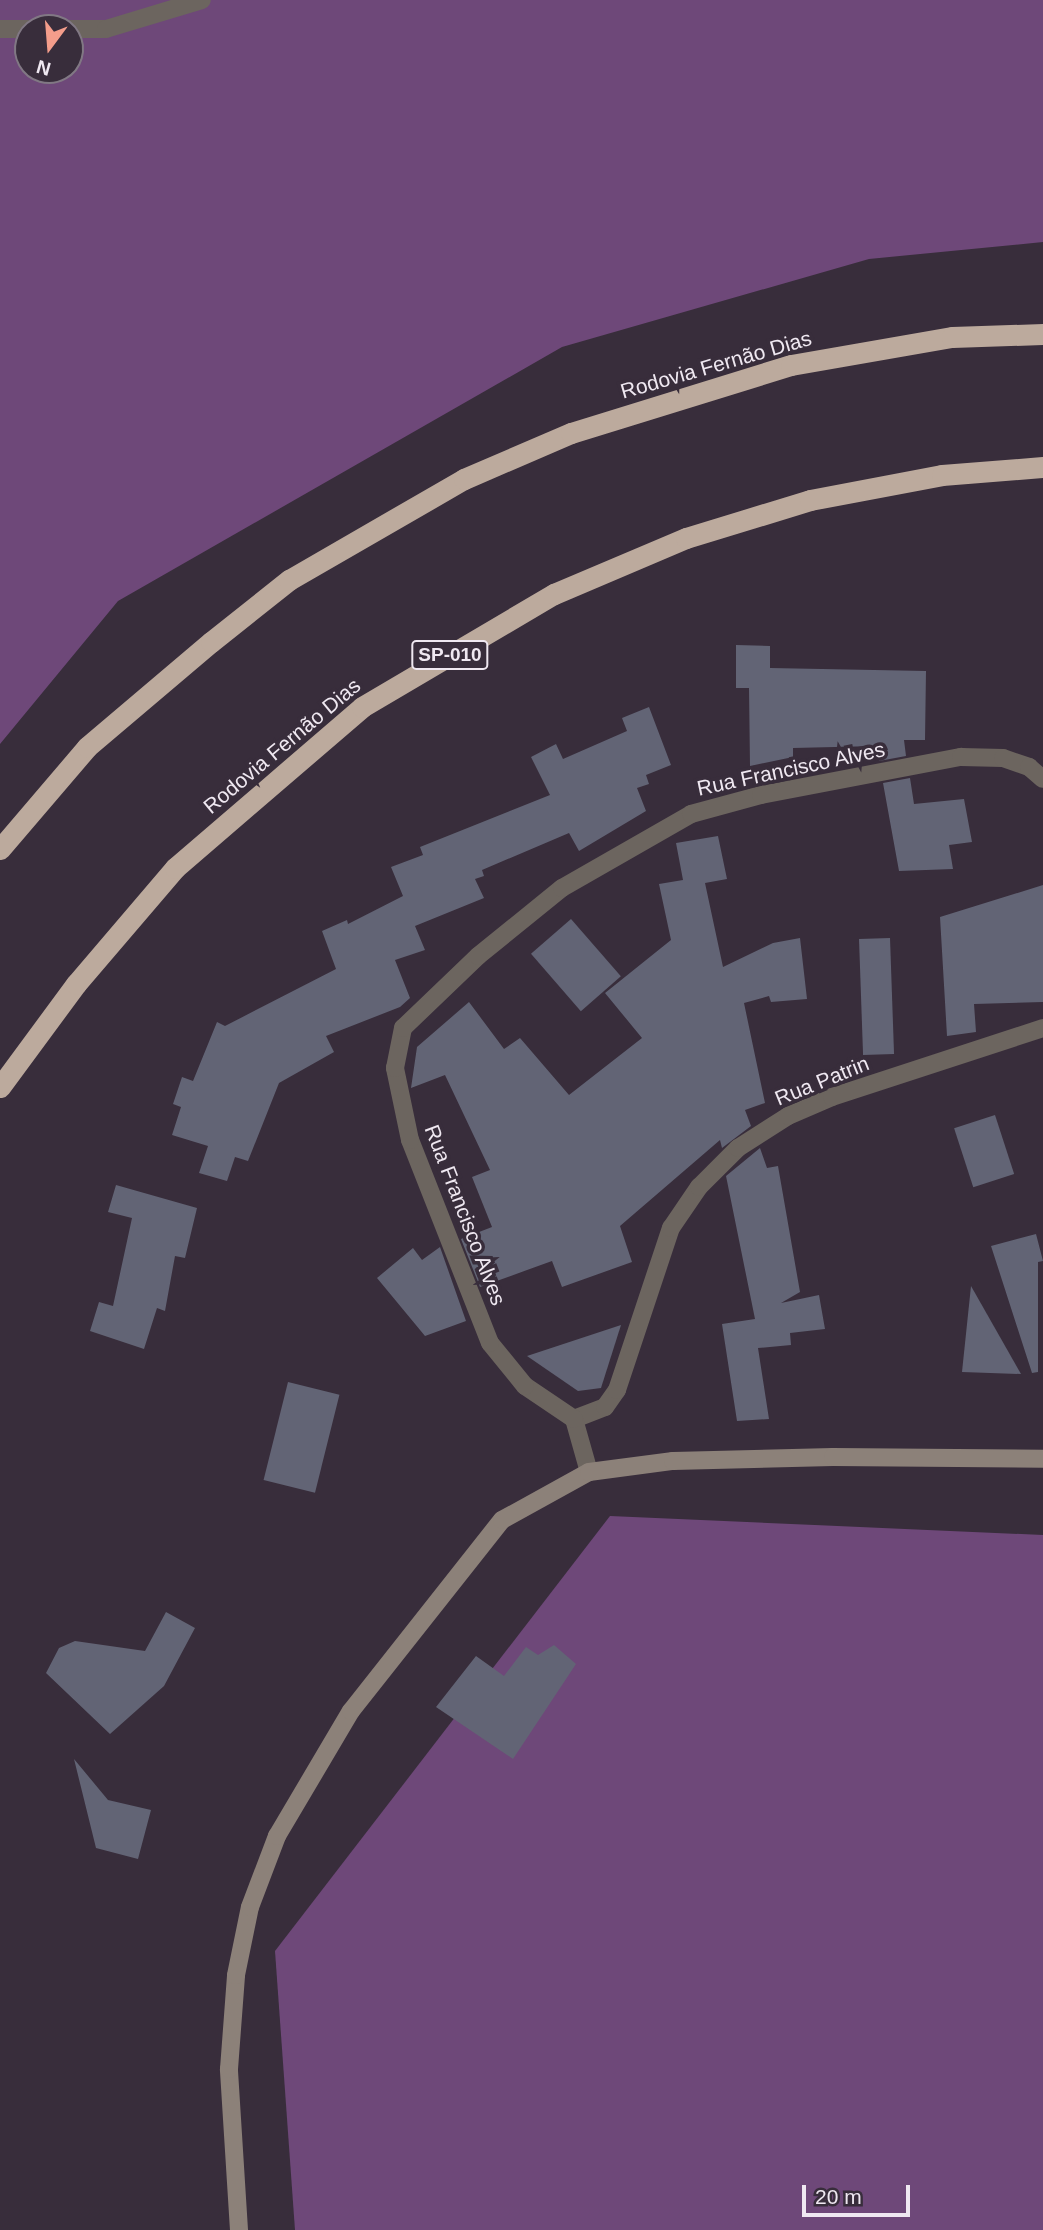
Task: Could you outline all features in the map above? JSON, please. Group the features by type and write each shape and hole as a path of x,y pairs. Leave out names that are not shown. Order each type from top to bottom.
{"highway":[{"name":"Rodovia Fernão Dias","path":"0,849 87,747 220,634 289,580 464,479 571,433 791,365 952,337 1043,334"},
{"name":"Rodovia Fernão Dias","path":"0,1087 76,984 175,868 362,707 554,594 686,538 810,500 942,475 1043,467"}],"main road":[{"path":"239,2230 229,2069 236,1975 250,1907 277,1836 351,1711 467,1560 502,1520 521,1506 589,1472 673,1461 793,1458 1043,1459"}],"street":[{"path":"84,29 106,29 202,0"},
{"name":"Rua Francisco Alves","path":"574,1419 525,1386 490,1343 410,1140 395,1068 403,1028 478,956 562,888 691,814 761,796 961,757 1003,758 1029,767 1043,779"},
{"name":"Rua Patrin","path":"574,1419 605,1408 617,1390 671,1228 699,1187 738,1148 788,1116 832,1097 1043,1028"},
{"path":"574,1419 589,1472"}],"shaded area":[{"path":"0,0 1043,0 1043,242 869,259 562,347 118,601 0,744"},
{"path":"610,1516 1043,1535 1043,2230 295,2230 275,1951"}],"building":[{"path":"736,645 770,646 770,668 926,671 925,740 904,740 906,756 879,761 877,746 793,748 793,757 750,766 749,688 736,688"},
{"path":"649,707 671,765 646,775 649,784 637,788 646,811 579,851 569,833 482,870 484,876 475,879 484,898 415,926 425,950 395,960 410,998 400,1007 326,1036 334,1052 279,1083 248,1161 235,1157 227,1181 199,1173 208,1146 172,1135 181,1107 173,1104 182,1077 193,1081 217,1022 225,1026 336,969 322,931 347,920 348,924 403,896 391,867 423,855 420,847 550,795 531,757 556,744 563,759 627,731 622,718"},
{"path":"910,778 914,804 964,799 972,842 949,845 953,869 899,871 883,783"},
{"path":"718,836 727,879 705,883 723,967 773,943 800,938 807,999 771,1002 769,996 744,1003 765,1103 745,1110 751,1126 722,1148 720,1140 620,1226 632,1262 562,1287 552,1261 480,1287 461,1239 492,1227 472,1177 490,1170 445,1075 411,1088 417,1047 469,1002 504,1049 520,1038 569,1095 642,1038 605,993 671,940 659,884 683,880 676,843"},
{"path":"1043,885 1043,1002 974,1004 976,1032 947,1036 940,917"},
{"path":"571,919 621,976 581,1011 531,954"},
{"path":"890,938 894,1054 863,1055 859,939"},
{"path":"995,1115 1014,1174 973,1187 954,1128"},
{"path":"760,1148 767,1168 778,1166 800,1292 781,1303 819,1295 825,1329 790,1333 791,1345 758,1348 769,1419 737,1421 722,1324 755,1319 726,1176"},
{"path":"116,1185 197,1208 185,1258 175,1256 165,1311 157,1308 144,1349 90,1331 99,1302 113,1306 132,1218 108,1212"},
{"path":"1036,1234 1043,1261 1038,1262 1038,1372 1032,1373 991,1246"},
{"path":"440,1247 466,1321 425,1336 377,1278 413,1248 422,1260"},
{"path":"971,1286 1021,1374 962,1372"},
{"path":"621,1325 601,1388 578,1391 527,1356"},
{"path":"288,1382 339,1395 315,1493 264,1480"},
{"path":"166,1612 195,1628 164,1686 110,1734 46,1673 59,1648 75,1641 145,1651"},
{"path":"554,1645 576,1664 513,1759 436,1707 476,1656 504,1676 526,1647 538,1655"},
{"path":"74,1759 108,1800 151,1810 138,1859 96,1848"}]}
